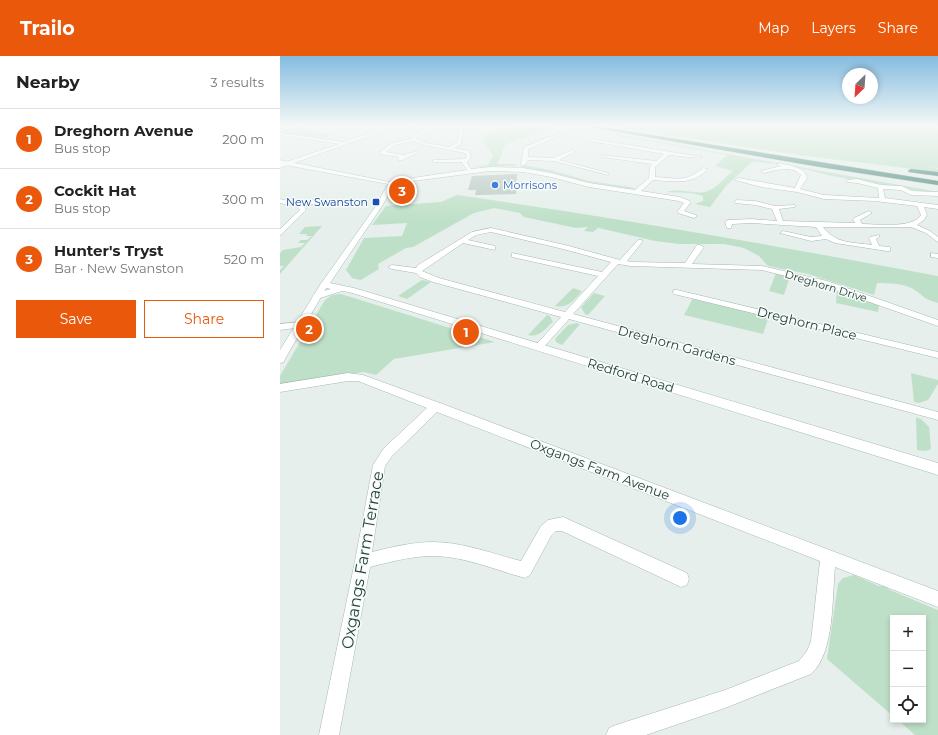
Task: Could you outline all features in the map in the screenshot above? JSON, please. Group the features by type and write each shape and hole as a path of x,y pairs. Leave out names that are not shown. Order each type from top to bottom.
{"highway":[{"path":"772,158 938,189"},
{"path":"789,158 938,181"},
{"path":"810,158 865,165"},
{"path":"901,170 938,174"}],"main road":[{"path":"280,162 392,183 379,206 324,285 280,359"},
{"path":"334,270 337,280 351,290"},
{"name":"Redford Road","path":"324,285 351,290 938,469"},
{"path":"317,296 334,290 351,290"}],"street":[{"path":"280,166 305,158"},
{"path":"517,170 526,158 539,158 554,160 598,174 606,174"},
{"path":"554,160 558,158"},
{"path":"612,158 656,163"},
{"path":"637,192 652,178 652,169 656,163 664,158"},
{"path":"434,162 466,160 464,163 470,171"},
{"path":"764,171 782,166 800,171 807,170"},
{"path":"392,183 470,171 517,170 543,173 589,185 677,198 688,202 680,212"},
{"path":"652,178 689,181 701,170"},
{"path":"797,190 804,176 800,171"},
{"path":"738,180 797,190 824,197 882,200 938,208"},
{"path":"849,181 857,181 882,187 895,187 911,192 938,194"},
{"path":"745,188 752,183"},
{"path":"882,187 880,191 882,200"},
{"path":"280,201 300,206 320,200"},
{"path":"737,202 755,203 775,208 793,206"},
{"path":"280,233 302,212 303,208 300,206"},
{"path":"730,227 728,222 781,222 818,225 894,227 919,222 924,218 924,213 920,206"},
{"path":"775,208 781,222"},
{"path":"672,212 680,212 694,216"},
{"path":"859,225 856,219 868,215"},
{"path":"912,224 935,233 938,240"},
{"path":"818,225 827,238"},
{"name":"Dreghorn Drive","path":"418,271 421,267 480,231 491,230 565,247 618,262 688,266 754,266 824,283 938,322"},
{"path":"783,233 811,239 827,238 839,243 887,249"},
{"path":"877,236 872,238 877,248"},
{"path":"463,241 492,248"},
{"path":"539,347 603,275 640,241"},
{"path":"688,266 700,247"},
{"path":"515,255 526,256 603,275"},
{"path":"392,267 418,271"},
{"name":"Dreghorn Gardens","path":"418,271 423,275 436,280 938,416"},
{"name":"Dreghorn Place","path":"677,292 938,354"},
{"path":"280,327 300,326"},
{"name":"Oxgangs Farm Avenue","path":"280,388 354,377 436,406 938,599"},
{"name":"Oxgangs Farm Terrace","path":"329,735 363,561 379,465 382,459 436,406"},
{"path":"363,561 432,549 450,550 525,570 546,531 553,525 563,524 681,579"},
{"path":"616,735 725,699 801,670 809,665 816,654 820,641 828,556"}],"green space":[{"path":"492,158 500,158 497,164 517,164 515,166 472,167 488,165"},
{"path":"724,158 748,158 783,164 752,162 726,186 710,207 695,204 703,201 703,196 692,193 667,192 709,191 733,171 715,166"},
{"path":"821,158 938,158 938,168 926,166 938,169 938,172"},
{"path":"524,165 550,170 589,181 636,188 629,189 582,181 554,173 523,168"},
{"path":"786,165 938,192 938,194 832,176"},
{"path":"457,195 698,233 938,276 938,303 928,299 907,286 892,283 877,283 874,295 808,274 768,266 759,256 744,248 724,244 680,244 655,241 590,226 598,228 593,232 584,231 588,227 576,228 524,217 520,213 494,208 474,213 413,247 406,248 378,264 379,269 361,280 352,278 346,270 364,238 402,236 407,223 372,225 386,206 441,202"},
{"path":"322,226 280,274 280,270 284,266 280,266 280,253 283,250 301,247 305,243 298,243 301,240 307,240 312,236 306,236 307,234 299,234 305,227"},
{"path":"776,273 790,276 784,295 769,291"},
{"path":"422,280 431,282 407,299 398,296"},
{"path":"573,288 582,291 567,305 560,307 555,306"},
{"path":"837,290 879,305 878,312 836,303"},
{"path":"594,293 605,296 588,315 585,314 581,307"},
{"path":"341,294 495,342 394,359 376,375 364,372 280,385 280,376 325,300 332,295"},
{"path":"693,298 769,316 763,334 684,315"},
{"path":"547,315 550,316 553,322 539,334 532,336 528,335"},
{"path":"577,323 580,324 562,345 556,342 555,339 568,325"},
{"path":"911,373 938,380 938,384 928,400 919,403 914,402"},
{"path":"916,417 921,419 929,427 931,449 926,451 917,450"},
{"path":"854,575 879,586 884,586 890,590 938,610 938,735 915,735 901,723 926,723 926,615 890,615 890,713 827,659 838,584 843,578"}],"building":[{"name":"Morrisons","path":"517,174 516,194 475,195 476,190 468,190 472,176"},
{"path":"397,186 415,186 412,195 408,197 394,197 395,195 392,195"}],"place":[{"name":"Morrisons","path":"495,185"},
{"name":"Hunter's Tryst","path":"402,191"},
{"name":"New Swanston","path":"376,202"},
{"name":"Cockit Hat","path":"309,329"},
{"name":"Dreghorn Avenue","path":"466,332"}]}
